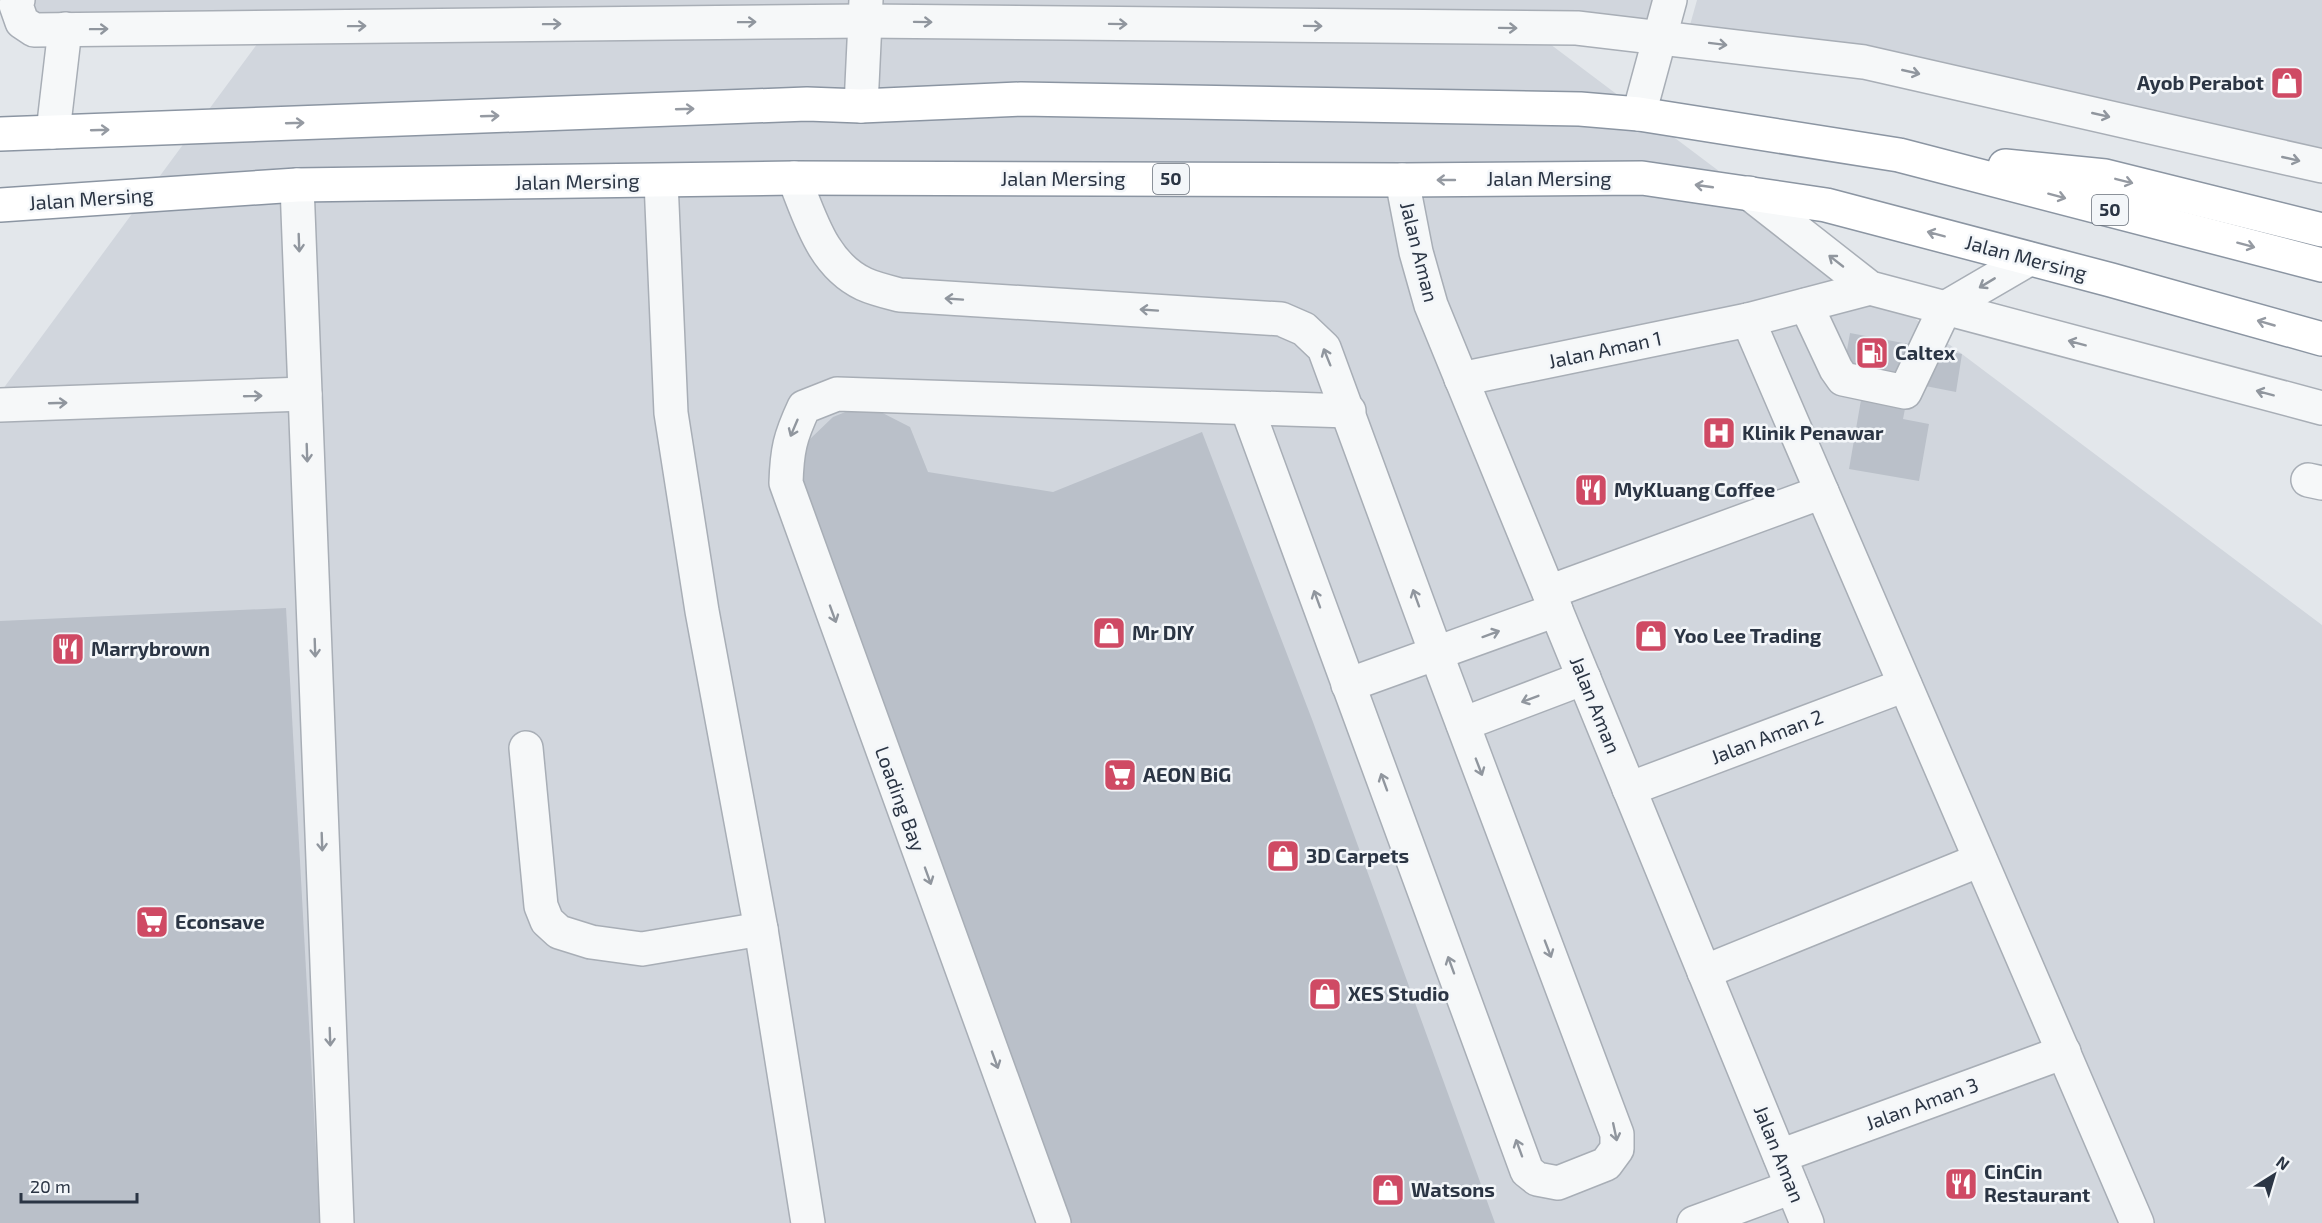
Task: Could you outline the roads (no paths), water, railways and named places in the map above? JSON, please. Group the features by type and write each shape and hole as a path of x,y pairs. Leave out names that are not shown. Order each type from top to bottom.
{"highway":[{"name":"50","path":"0,134 807,104 861,106 1021,99 1580,109 1639,114 1899,155 2322,265"},
{"path":"1899,155 2105,176 2322,230"},
{"name":"Jalan Mersing","path":"0,205 297,185 794,178 1402,180 1642,178 1827,205 2322,339"}],"street":[{"path":"18,0 16,5 22,22 34,30 315,13 865,10 1577,28 1864,62 2322,166"},
{"path":"1639,114 1670,0"},
{"path":"861,106 865,10"},
{"path":"53,132 65,29"},
{"path":"794,178 821,243 836,264 863,284 900,295 1281,319 1304,329 1324,348 1349,411 1436,653 1617,1134 1617,1149 1606,1164 1558,1183 1537,1179 1527,1171 1247,408 1349,411"},
{"name":"Jalan Aman","path":"1402,180 1416,252 1431,305 1807,1223"},
{"path":"661,181 671,414 702,610 761,929 808,1223"},
{"path":"297,185 337,1223"},
{"path":"1749,193 1870,288 2322,408"},
{"path":"1806,305 1843,379 1905,392 1945,308 2029,258"},
{"name":"Jalan Aman 1","path":"1461,379 1748,320 1870,288"},
{"path":"1748,320 2137,1223"},
{"path":"0,405 305,394"},
{"name":"Loading Bay","path":"1054,1223 786,483 791,435 804,407 837,394 1247,408"},
{"path":"1348,685 1436,653 1552,601 1822,492"},
{"path":"1463,724 1584,678"},
{"name":"Jalan Aman 2","path":"1629,789 1905,685"},
{"path":"526,748 541,906 547,921 559,932 591,942 642,949 761,929"},
{"path":"1704,972 1980,860"},
{"name":"Jalan Aman 3","path":"1779,1156 2064,1052"},
{"path":"1694,1223 1792,1187"}],"place":[{"name":"Ayob Perabot","path":"2287,83"},
{"name":"Caltex","path":"1872,353"},
{"name":"Klinik Penawar","path":"1719,433"},
{"name":"MyKluang Coffee","path":"1591,490"},
{"name":"Mr DIY","path":"1109,633"},
{"name":"Yoo Lee Trading","path":"1651,636"},
{"name":"Marrybrown","path":"68,649"},
{"name":"AEON BiG","path":"1120,775"},
{"name":"3D Carpets","path":"1283,856"},
{"name":"Econsave","path":"152,922"},
{"name":"XES Studio","path":"1325,994"},
{"name":"CinCin Restaurant","path":"1961,1184"},
{"name":"Watsons","path":"1388,1190"}]}
